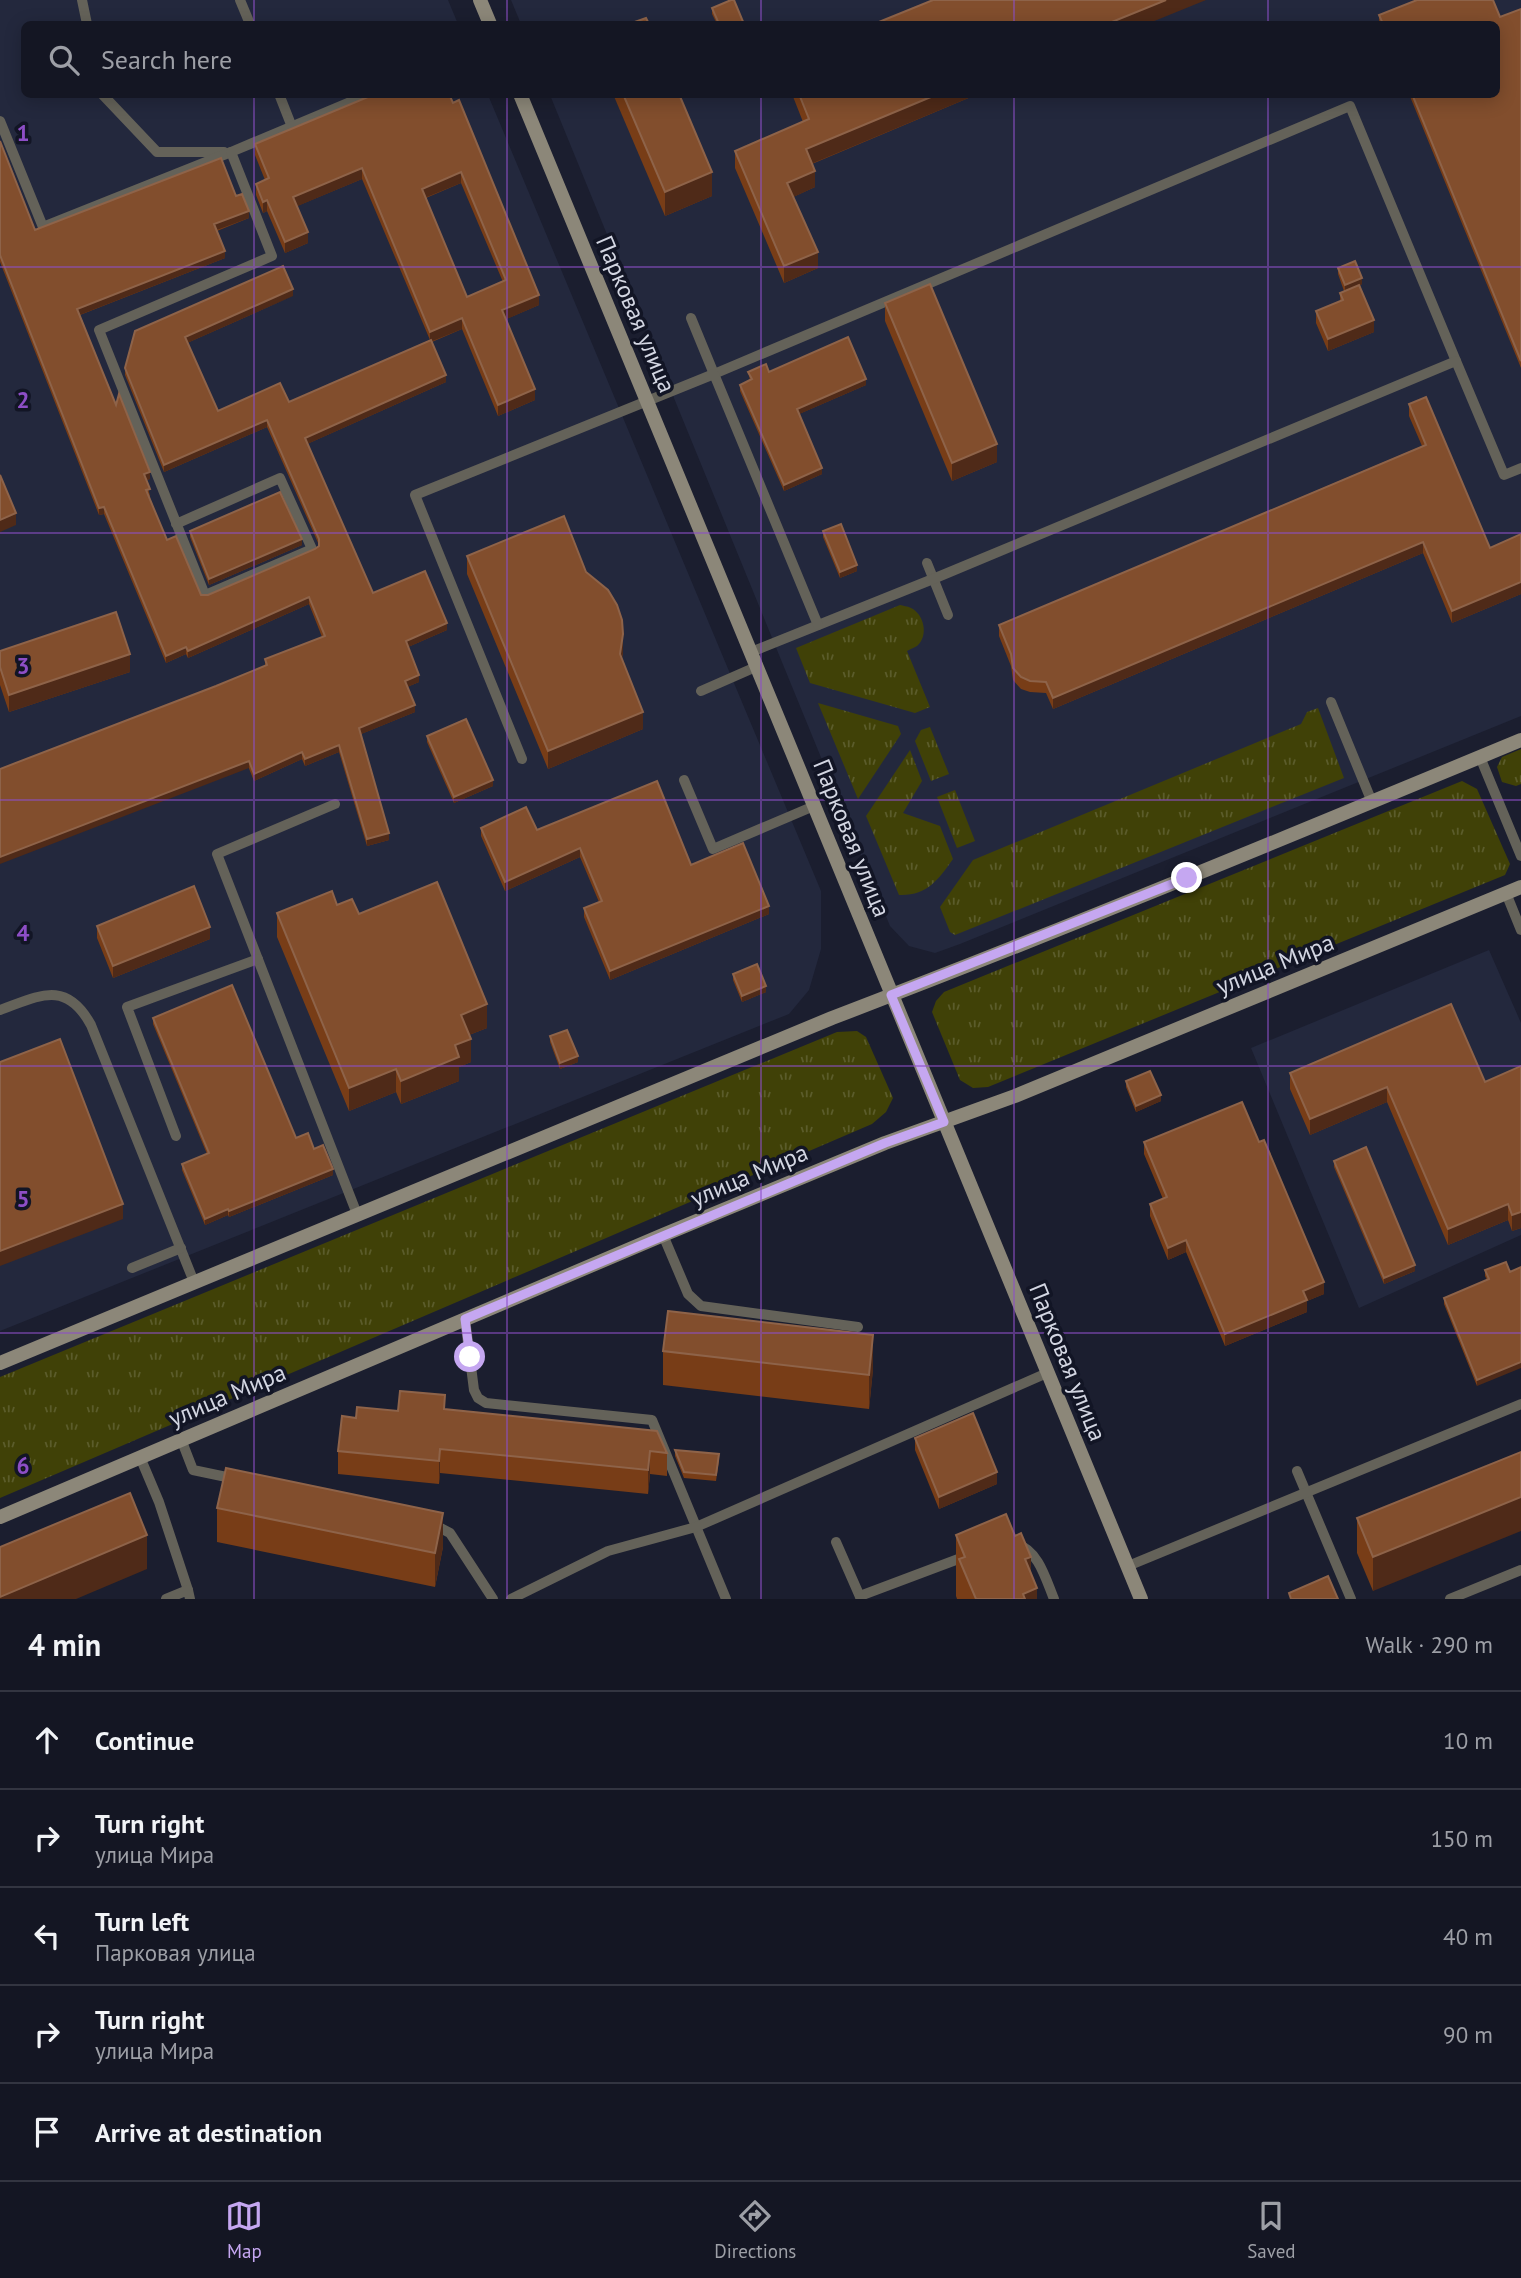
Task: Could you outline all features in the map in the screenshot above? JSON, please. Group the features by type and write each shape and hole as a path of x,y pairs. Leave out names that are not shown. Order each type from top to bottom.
{"main road":[{"path":"480,0 489,21"},
{"name":"Парковая улица","path":"522,98 1141,1599"},
{"path":"0,1363 832,1018 1187,878 1521,740"},
{"name":"улица Мира","path":"0,1517 885,1143 1028,1091 1521,887"}],"lane":[{"path":"82,0 86,21"},
{"path":"240,0 249,21"},
{"path":"106,98 158,152 231,152"},
{"path":"281,98 292,127"},
{"path":"0,121 43,227 360,98"},
{"path":"522,759 415,495 714,374 1350,106 1504,475 1521,468"},
{"path":"176,524 280,478 312,549 205,596 176,524 99,330 272,256 231,152"},
{"path":"691,318 818,625"},
{"path":"751,652 1456,361"},
{"path":"927,563 948,615"},
{"path":"701,691 758,666"},
{"path":"1331,702 1372,802"},
{"path":"1480,757 1521,856"},
{"path":"684,780 713,849 814,806"},
{"path":"335,804 217,855 357,1214"},
{"path":"1506,893 1521,930"},
{"path":"176,1136 127,1007 258,959"},
{"path":"0,1010 46,993 73,1001 83,1011 194,1282"},
{"path":"663,1235 688,1294 701,1307 858,1327"},
{"path":"132,1268 181,1248"},
{"path":"465,1319 474,1390 478,1398 486,1403 652,1420 726,1599"},
{"path":"511,1599 608,1551 696,1527 1047,1373"},
{"path":"1128,1566 1521,1404"},
{"path":"181,1439 193,1470 242,1480"},
{"path":"140,1457 159,1502 189,1594 166,1599"},
{"path":"1297,1471 1350,1599"},
{"path":"423,1519 450,1533 493,1599"},
{"path":"1217,1529 1222,1541"},
{"path":"1006,1541 1022,1545 1033,1554 1054,1599"},
{"path":"836,1542 861,1598 981,1551"},
{"path":"1450,1599 1521,1570"}],"shaded area":[{"path":"0,0 448,0 457,21 21,21 21,98 489,98 821,891 821,949 809,990 789,1014 0,1331"},
{"path":"511,0 1521,0 1521,716 960,944 935,953 909,946 890,926 551,98 1500,98 1500,21 520,21"},
{"path":"1489,950 1521,1023 1521,1235 1359,1308 1251,1048"}],"green space":[{"path":"900,605 910,607 922,620 924,631 921,642 907,651 930,707 915,713 810,683 796,648"},
{"path":"818,703 898,726 901,734 858,799"},
{"path":"1318,708 1344,778 955,935 950,932 940,907 973,860 1301,724 1307,712"},
{"path":"930,727 949,774 931,781 915,741 921,730"},
{"path":"1521,749 1521,784 1516,786 1502,782 1497,767 1502,757"},
{"path":"910,750 922,781 903,813 940,826 953,859 937,880 924,890 899,895 866,816"},
{"path":"1462,781 1477,789 1510,864 1505,875 988,1087 973,1088 960,1080 932,1012 936,1001 944,992"},
{"path":"955,790 975,841 957,848 937,797"},
{"path":"857,1031 866,1037 893,1098 886,1112 872,1124 0,1498 0,1377 837,1032"}],"building":[{"path":"734,0 743,21 718,21 712,8"},
{"path":"933,0 1166,0 1114,21 881,21"},
{"path":"1417,0 1493,0 1500,17 1521,9 1521,361 1414,98 1500,98 1500,21 1382,21 1379,15"},
{"path":"365,98 451,98 453,103 459,100 539,295 502,310 535,389 498,405 462,318 430,332 362,168 293,197 308,232 285,242 267,200 263,202 256,184 269,178 255,144","holes":["461,172 506,280 467,297 422,189"]},
{"path":"625,98 681,98 712,172 665,192"},
{"path":"801,98 928,98 806,149 815,171 787,183 818,252 784,266 735,151 809,119"},
{"path":"0,141 35,230 221,158 236,196 242,194 249,211 214,224 225,251 77,309 116,405 119,394 150,472 144,474 150,489 146,490 167,540 176,536 201,595 208,595 315,549 319,546 319,539 267,420 164,465 125,368 135,331 283,266 293,289 185,337 218,411 280,383 289,402 431,340 446,375 305,438 373,593 425,571 447,623 406,641 419,675 405,681 415,705 359,728 389,833 367,839 339,745 305,759 302,752 254,774 249,761 0,857 0,769 216,686 267,665 265,659 325,636 309,597 188,651 186,647 166,656 104,507 99,508 0,255"},
{"path":"1355,261 1362,278 1345,285 1338,268"},
{"path":"930,284 997,444 952,463 885,303"},
{"path":"1359,285 1374,320 1328,339 1316,311 1343,300 1340,293"},
{"path":"848,337 866,379 797,409 822,468 784,485 740,385 752,379 748,372 766,364 769,372"},
{"path":"1426,397 1490,548 1521,534 1521,582 1452,611 1423,542 1053,698 1046,682 1030,681 1021,677 1013,668 1011,654 999,625 1426,445 1409,404"},
{"path":"0,475 16,513 0,520"},
{"path":"280,492 302,539 209,579 190,531"},
{"path":"564,516 586,572 608,590 617,605 623,634 620,654 643,712 548,751 467,556"},
{"path":"841,524 857,565 840,572 823,531"},
{"path":"116,612 130,654 9,695 0,667 0,651"},
{"path":"466,719 493,780 454,797 427,736"},
{"path":"657,781 691,865 743,843 769,906 610,971 584,908 602,901 580,848 505,882 481,828 526,807 537,830"},
{"path":"437,882 487,1004 461,1015 471,1039 455,1045 459,1057 401,1081 396,1069 349,1088 277,913 332,891 337,905 352,899 359,914"},
{"path":"194,886 210,927 113,966 97,926"},
{"path":"757,964 766,986 742,996 733,974"},
{"path":"232,985 296,1138 308,1133 314,1149 323,1145 333,1169 205,1219 182,1164 209,1153 153,1018"},
{"path":"1451,1004 1485,1082 1521,1066 1521,1212 1512,1215 1508,1204 1448,1229 1387,1087 1310,1119 1290,1073"},
{"path":"567,1030 578,1056 560,1063 550,1036"},
{"path":"60,1039 123,1204 0,1251 0,1062"},
{"path":"1150,1071 1161,1095 1136,1106 1126,1081"},
{"path":"1242,1102 1259,1142 1264,1140 1324,1282 1303,1291 1307,1300 1225,1334 1186,1240 1168,1248 1150,1204 1167,1197 1144,1142"},
{"path":"1366,1147 1415,1265 1384,1278 1334,1161"},
{"path":"1506,1262 1510,1272 1521,1267 1521,1362 1477,1380 1444,1298 1489,1279 1485,1270"},
{"path":"668,1311 873,1335 869,1375 663,1351"},
{"path":"400,1391 445,1395 444,1409 657,1431 667,1453 650,1451 648,1470 440,1449 439,1461 338,1451 342,1416 356,1418 357,1407 398,1411"},
{"path":"973,1413 997,1472 939,1497 915,1438"},
{"path":"675,1450 719,1454 716,1475 684,1472"},
{"path":"1521,1452 1521,1497 1373,1557 1357,1518"},
{"path":"226,1468 443,1513 435,1553 217,1508"},
{"path":"130,1493 147,1535 0,1597 0,1547"},
{"path":"1006,1514 1015,1536 1021,1533 1031,1557 1025,1559 1037,1588 1023,1594 1025,1599 976,1599 959,1559 965,1557 956,1535"},
{"path":"1328,1576 1338,1599 1291,1599 1289,1593"}],"route":[{"path":"470,1357 465,1319 885,1143 944,1122 891,995 1187,878"}]}
